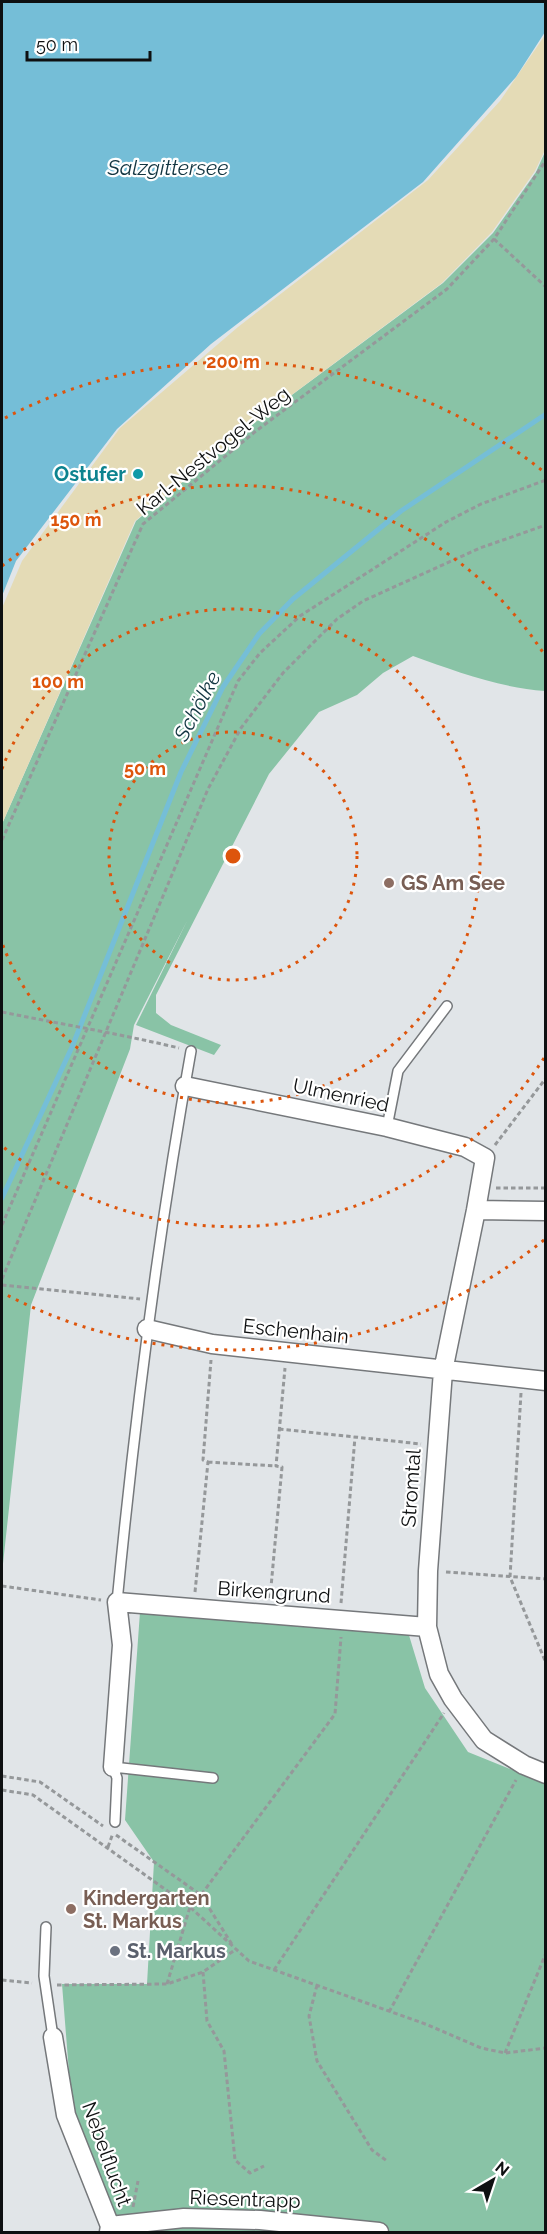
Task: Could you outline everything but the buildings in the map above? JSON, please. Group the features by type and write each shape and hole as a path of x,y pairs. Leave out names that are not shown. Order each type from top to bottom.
{"street":[{"name":"Ulmenried","path":"185,1086 387,1127 465,1147 484,1158"},
{"name":"Stromtal","path":"484,1158 476,1210 442,1371 428,1571 427,1627 439,1674 453,1699 484,1740 524,1765 546,1774"},
{"path":"476,1210 546,1211"},
{"name":"Eschenhain","path":"147,1329 212,1344 546,1382"},
{"path":"113,1767 122,1645 117,1602"},
{"name":"Birkengrund","path":"117,1602 427,1627"},
{"name":"Nebelflucht","path":"53,2037 66,2115 110,2229"},
{"name":"Riesentrapp","path":"110,2229 130,2224 184,2218 260,2220 379,2232"}],"lane":[{"path":"387,1127 398,1071 447,1006"},
{"path":"117,1602 132,1448 150,1300 191,1051"},
{"path":"115,1822 117,1778 113,1767 213,1778"},
{"name":"Nebelflucht","path":"46,1927 45,1976 53,2037"}],"path":[{"name":"Karl-Nestvogel-Weg","path":"2,840 143,524 256,431 447,289 494,240 546,160"},
{"path":"494,240 546,287"},
{"path":"2,1225 238,681 260,653 300,616 446,522 490,500 546,480"},
{"path":"2,1280 208,789 241,728 283,673 337,619 363,601 480,548 546,525"},
{"path":"2,1012 87,1030 105,1030 191,1051"},
{"path":"484,1158 546,1078"},
{"path":"479,1188 546,1188"},
{"path":"2,1285 150,1300"},
{"path":"212,1344 202,1460 282,1467 269,1614"},
{"path":"276,1466 287,1352"},
{"path":"522,1379 510,1577 546,1663"},
{"path":"279,1429 437,1446"},
{"path":"167,1984 190,1907 201,1896 335,1714 355,1437"},
{"path":"194,1608 208,1462"},
{"path":"428,1571 546,1578"},
{"path":"2,1586 117,1602"},
{"path":"274,1970 453,1699"},
{"path":"389,2012 524,1765"},
{"path":"2,1776 40,1782 201,1896 235,1950"},
{"path":"2,1790 33,1795 190,1907 249,1961 481,2048 505,2053 546,2048"},
{"path":"2,1980 47,1984 167,1984 203,1972 235,1950"},
{"path":"505,2053 546,1953"},
{"path":"203,1972 207,2020 224,2051 235,2160 250,2173 264,2166"},
{"path":"317,1985 309,2016 317,2061 372,2150 387,2161"},
{"path":"130,2224 138,2181"}],"green space":[{"path":"545,152 545,691 495,683 413,656 383,673 357,695 319,712 269,774 156,995 156,1013 171,1025 221,1045 214,1055 136,1025 187,921 134,1025 130,1049 31,1305 2,1573 2,824 136,521 250,426 443,283 493,233 536,172"},
{"path":"140,1612 408,1632 425,1688 468,1752 545,1783 545,2232 119,2232 72,2110 62,1984 147,1984 154,1862 125,1820"}],"sand":[{"name":"Ostufer","path":"545,35 545,150 535,171 492,232 442,283 250,426 135,521 2,824 2,608 22,561 120,428 238,327 428,180 500,101"}],"water":[{"name":"Salzgittersee","path":"2,2 545,2 545,32 516,77 423,182 211,344 117,429 16,561 2,596"}],"waterway":[{"name":"Schölke","path":"2,1198 72,1047 181,772 223,687 259,634 293,599 401,511 546,414"}],"place":[{"name":"Ostufer","path":"138,474"},
{"name":"GS Am See","path":"389,883"},
{"name":"Kindergarten St. Markus","path":"71,1909"},
{"name":"St. Markus","path":"115,1951"}]}
